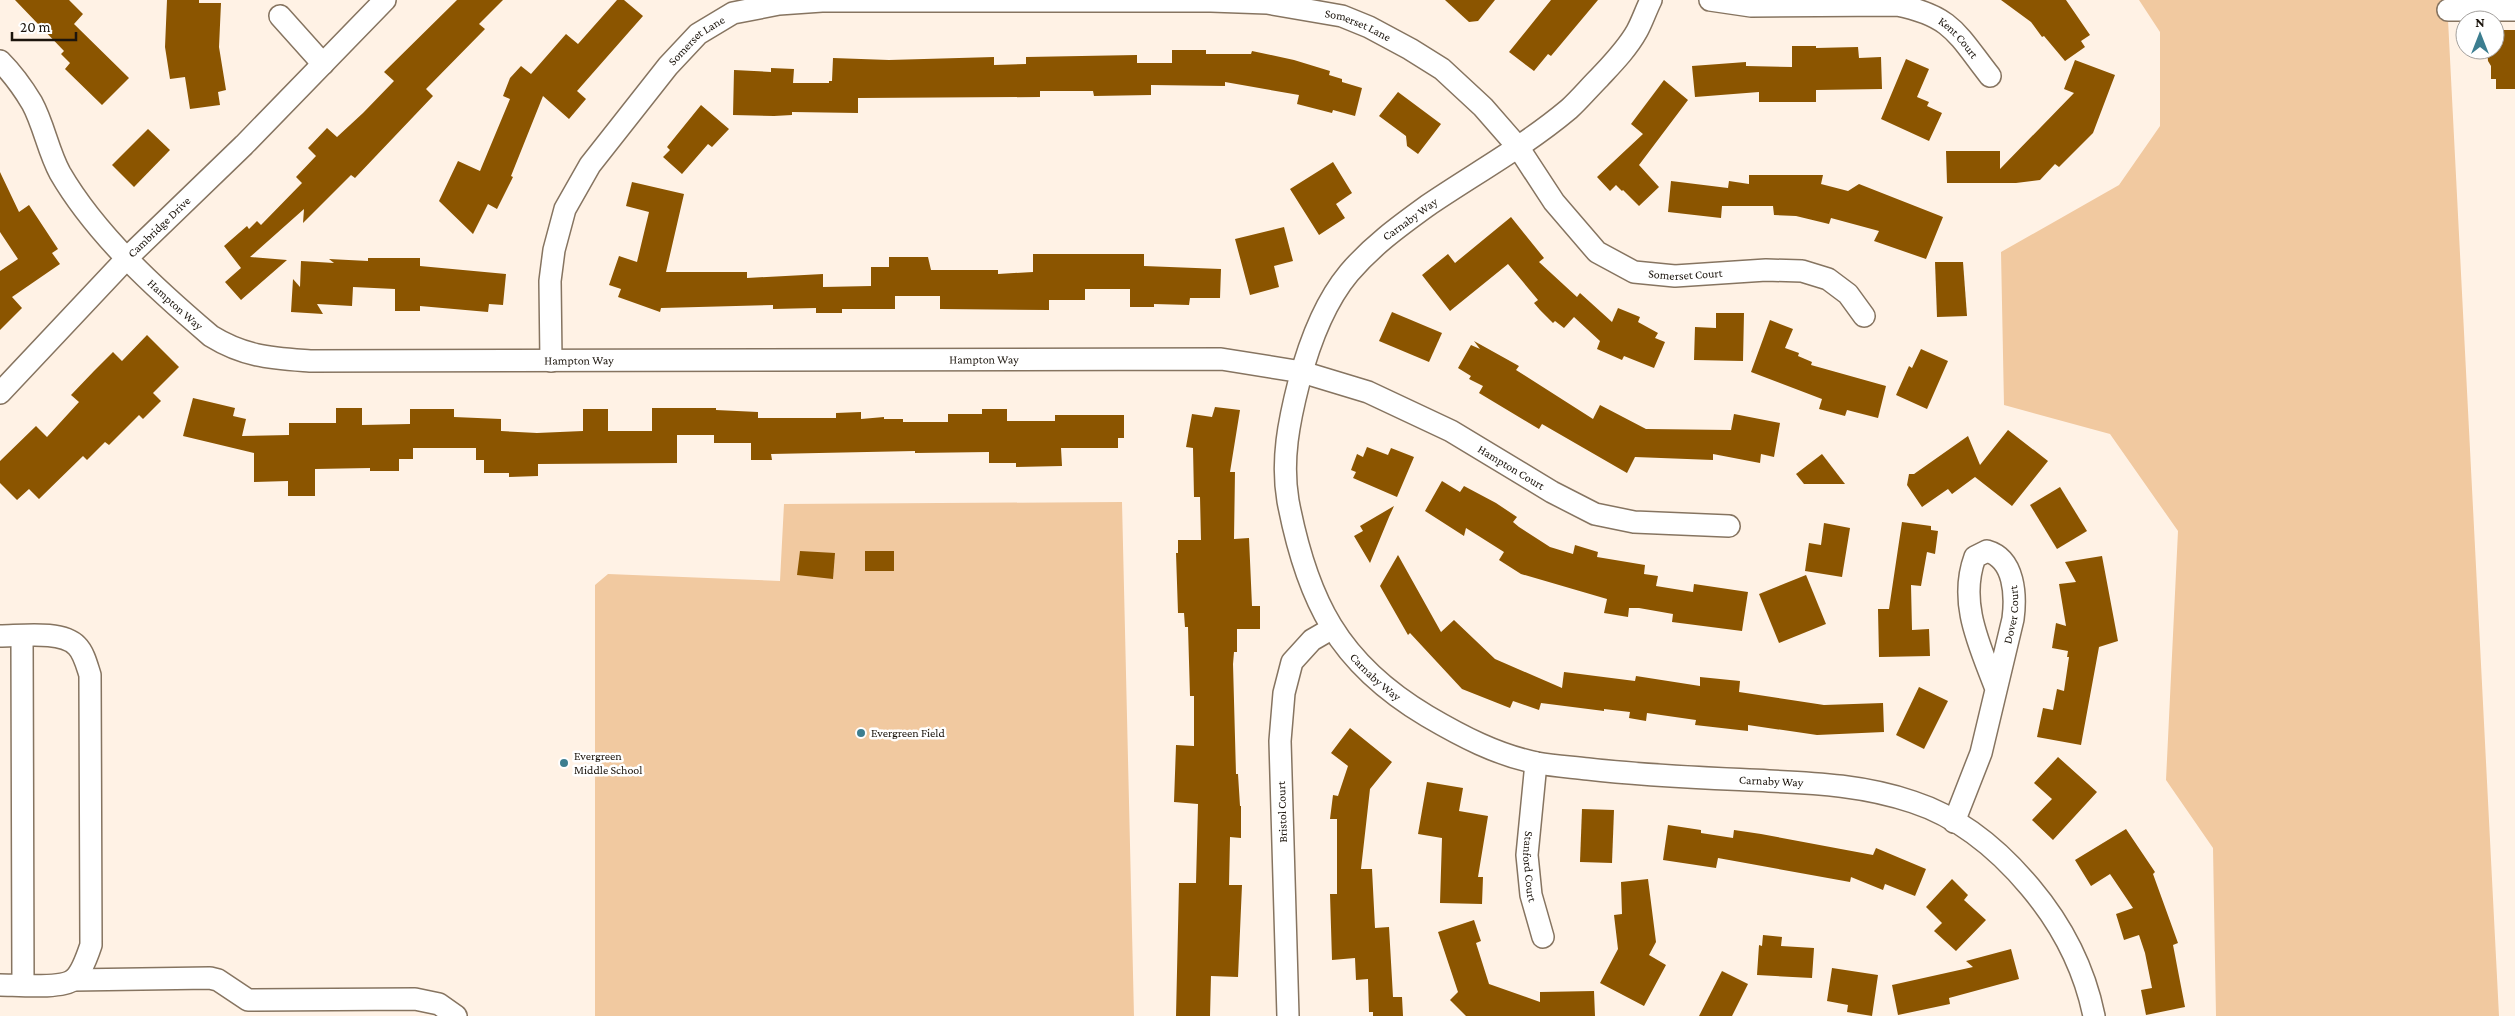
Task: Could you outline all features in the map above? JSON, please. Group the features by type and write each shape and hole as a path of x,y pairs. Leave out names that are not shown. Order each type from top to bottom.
{"street":[{"name":"Cambridge Drive","path":"0,393 128,257 244,145 385,0"},
{"name":"Carnaby Way","path":"1651,0 1636,33 1614,62 1570,108 1518,147 1473,174 1381,239 1346,276 1320,318 1302,372 1289,423 1284,479 1295,537 1310,584 1331,629 1363,669 1403,702 1468,740 1536,763 1641,775 1829,784 1871,791 1916,803 1954,822 1986,843 2016,870 2049,910 2075,954 2088,989 2094,1016"},
{"name":"Kent Court","path":"1710,0 1751,6 1897,5 1919,9 1936,16 1952,28 1990,76"},
{"name":"Somerset Lane","path":"551,361 550,280 554,250 565,209 590,165 668,66 698,34 733,12 780,4 822,1 1212,1 1267,3 1312,10 1342,16 1369,27 1442,69 1483,107 1518,147"},
{"path":"2448,10 2515,10"},
{"path":"280,16 323,64"},
{"name":"Hampton Way","path":"0,61 10,70 32,104 59,171 81,206 104,235 211,336 231,348 263,358 310,361 1221,359 1302,372"},
{"name":"Somerset Court","path":"1518,147 1554,202 1597,252 1634,272 1676,276 1766,270 1802,271 1828,279 1848,294 1864,316"},
{"name":"Hampton Court","path":"1302,372 1368,392 1451,431 1552,492 1595,514 1634,522 1729,526"},
{"name":"Dover Court","path":"1954,822 1981,753 2013,619 2016,597 2011,577 2002,560 1996,554 1987,551 1975,557 1971,568 1969,612 1996,689"},
{"name":"Bristol Court","path":"1288,1016 1280,741 1284,693 1292,662 1312,640 1331,629"},
{"path":"0,636 50,635 65,639 77,646 90,675 91,945 87,959 74,980"},
{"path":"22,636 23,984"},
{"name":"Stanford Court","path":"1536,763 1527,854 1531,895 1543,938"},
{"path":"0,985 59,984 74,980 210,978 218,980 248,1000 415,999 439,1004 456,1016"}],"shaded area":[{"path":"2139,0 2447,0 2499,1016 2216,1016 2213,848 2166,780 2178,531 2110,434 2004,405 2001,252 2119,185 2160,126 2160,32"},
{"name":"Evergreen Field","path":"1122,502 1134,1016 595,1016 595,585 608,574 780,581 784,504"}],"building":[{"path":"15,0 69,0 83,14 74,24 129,78 102,105 65,69 70,63 61,54 64,51"},
{"path":"167,0 199,0 199,3 221,3 219,47 226,90 218,92 220,105 190,109 185,77 170,79 165,47"},
{"path":"457,0 503,0 479,24 485,29 426,89 433,96 355,178 351,175 303,223 304,209 250,257 287,260 241,300 225,282 241,268 224,246 247,226 249,229 257,221 261,225 302,183 296,177 316,156 308,148 327,128 337,137 363,113 394,81 384,72"},
{"path":"617,0 624,0 643,16 577,91 586,99 569,119 543,96 511,176 513,177 497,209 488,204 473,234 439,201 458,161 480,171 510,99 503,96 510,78 521,66 531,74 566,34 578,44"},
{"path":"1445,0 1495,0 1478,21 1469,22"},
{"path":"1551,0 1598,0 1551,56 1548,54 1534,71 1509,52"},
{"path":"2001,0 2066,0 2090,35 2081,41 2085,47 2065,61 2044,36 2042,37 2031,22"},
{"path":"2505,30 2515,30 2515,89 2496,89 2496,79 2491,79 2491,66 2488,61 2505,60"},
{"path":"1792,46 1816,46 1816,48 1858,47 1859,58 1881,57 1882,89 1816,90 1816,102 1759,102 1759,92 1695,97 1692,66 1746,62 1746,66 1792,67"},
{"path":"1172,50 1206,50 1206,54 1251,54 1252,51 1294,60 1330,71 1329,75 1342,79 1342,82 1362,88 1355,116 1333,110 1332,113 1297,104 1299,95 1225,82 1225,86 1151,85 1151,95 1094,96 1093,91 1040,91 1040,97 858,98 858,113 792,112 792,115 774,116 733,115 734,70 771,72 771,68 794,69 793,83 829,83 829,81 832,81 833,58 889,60 994,57 994,65 1026,64 1026,57 1137,55 1137,63 1172,63"},
{"path":"1906,59 1929,69 1917,97 1929,102 1927,106 1942,113 1929,141 1881,119"},
{"path":"2075,60 2115,75 2093,133 2059,167 2055,164 2040,180 2016,183 1947,183 1946,151 2000,151 2000,169 2074,93 2064,89"},
{"path":"1664,80 1688,100 1639,165 1659,187 1639,206 1616,185 1610,191 1597,177 1643,134 1631,124"},
{"path":"1398,92 1441,124 1418,154 1407,146 1406,136 1379,116"},
{"path":"701,105 729,129 712,147 708,144 682,174 663,157 670,150 667,147"},
{"path":"148,129 170,150 134,187 112,165"},
{"path":"1333,162 1352,193 1336,204 1345,218 1319,235 1290,189"},
{"path":"0,172 19,212 29,205 58,249 52,253 60,264 12,297 22,308 0,330 0,271 18,259 0,232"},
{"path":"1749,175 1823,175 1821,184 1848,191 1859,184 1943,217 1926,259 1874,241 1879,231 1831,218 1829,224 1796,216 1774,215 1773,206 1722,206 1721,218 1668,212 1671,181 1728,188 1729,181 1749,184"},
{"path":"632,182 684,194 666,272 747,272 747,278 823,274 823,287 871,286 871,267 889,267 889,257 928,257 931,270 998,270 998,274 1033,272 1033,254 1144,254 1144,266 1221,269 1220,298 1190,298 1189,305 1154,304 1154,307 1130,307 1130,289 1085,289 1085,300 1049,300 1049,310 940,309 940,296 895,296 895,309 842,309 842,313 816,313 816,308 773,309 773,305 661,308 660,312 618,297 621,289 609,285 619,256 637,262 649,212 626,206"},
{"path":"1511,217 1544,258 1539,262 1577,297 1580,293 1612,322 1618,308 1640,317 1638,322 1658,333 1655,338 1665,342 1654,368 1624,356 1622,360 1597,349 1600,341 1574,317 1564,328 1555,321 1553,323 1534,303 1538,300 1508,264 1450,311 1422,275 1448,254 1455,263"},
{"path":"1284,227 1293,261 1274,266 1279,287 1250,295 1235,239"},
{"path":"368,258 420,258 420,266 506,274 503,305 489,304 488,312 420,306 420,311 395,311 395,289 353,287 352,306 317,304 323,314 291,312 293,279 300,287 301,261 334,263 329,259 368,261"},
{"path":"1935,262 1963,262 1967,316 1937,317"},
{"path":"1392,312 1442,333 1429,362 1379,341"},
{"path":"1716,313 1744,313 1743,361 1694,360 1695,327 1716,328"},
{"path":"1770,320 1793,329 1785,348 1799,353 1798,356 1812,362 1811,365 1886,386 1878,418 1847,410 1845,416 1819,409 1822,399 1751,372"},
{"path":"147,335 179,367 153,393 161,401 143,419 139,415 109,445 105,442 87,460 83,456 39,499 29,489 17,500 0,483 0,461 36,426 47,437 79,402 71,395 94,371 113,352 122,361"},
{"path":"1474,341 1519,366 1516,370 1593,419 1600,405 1646,429 1731,430 1734,414 1780,423 1774,457 1761,454 1760,463 1713,454 1713,460 1635,457 1627,473 1542,424 1539,429 1479,393 1483,386 1469,379 1471,376 1458,368 1471,345 1480,349"},
{"path":"1921,349 1948,361 1927,409 1896,395 1909,366 1912,368"},
{"path":"193,398 235,408 233,416 246,419 242,436 289,435 289,423 336,423 336,408 362,408 362,425 410,424 410,409 454,409 454,417 501,419 501,431 537,433 583,431 583,409 608,409 608,431 652,431 652,408 716,408 716,410 758,412 758,418 836,418 836,413 861,412 861,419 884,417 884,419 903,419 903,422 948,422 948,414 982,414 982,409 1007,409 1007,421 1055,421 1055,415 1124,415 1124,438 1118,438 1118,448 1061,448 1062,466 1016,467 1016,463 989,463 989,452 915,453 915,451 771,454 772,460 751,460 751,443 714,443 714,435 677,435 677,463 538,464 538,476 509,477 509,473 484,473 484,460 476,460 476,448 413,448 413,459 399,459 399,471 370,471 370,468 315,469 315,496 288,496 288,481 254,482 254,453 183,436"},
{"path":"1215,407 1240,410 1230,472 1235,472 1234,539 1249,538 1252,606 1260,606 1260,629 1237,629 1237,652 1234,652 1233,664 1236,774 1238,774 1241,806 1241,838 1230,837 1229,885 1242,885 1238,977 1211,976 1210,1016 1176,1016 1179,883 1196,883 1198,804 1174,802 1176,745 1194,746 1194,696 1190,696 1188,627 1185,627 1184,613 1178,613 1176,553 1178,553 1178,540 1201,540 1200,497 1194,497 1193,448 1186,447 1192,414 1212,417"},
{"path":"2008,430 2048,461 2012,506 1975,477 1952,494 1948,489 1922,507 1907,485 1909,474 1914,474 1968,436 1980,465"},
{"path":"1367,447 1388,455 1391,448 1414,457 1397,497 1353,478 1356,472 1351,470 1357,454 1363,457"},
{"path":"1822,454 1845,484 1804,484 1796,474"},
{"path":"1442,481 1460,492 1464,486 1496,503 1517,517 1513,522 1519,527 1550,547 1573,554 1575,545 1598,552 1597,557 1645,565 1644,574 1658,576 1656,586 1693,592 1694,584 1748,592 1742,631 1672,622 1673,614 1639,608 1629,608 1628,617 1604,613 1607,599 1521,574 1499,560 1504,552 1466,528 1464,536 1425,511"},
{"path":"2060,487 2087,531 2057,549 2030,505"},
{"path":"1394,506 1370,563 1354,536 1363,531 1360,526"},
{"path":"1902,522 1931,526 1931,530 1938,531 1935,554 1927,552 1921,586 1911,585 1912,630 1929,629 1930,656 1879,657 1878,609 1889,609"},
{"path":"1824,523 1850,528 1842,577 1805,571 1809,543 1821,545"},
{"path":"800,551 835,553 833,579 797,575"},
{"path":"865,551 894,551 894,571 865,571"},
{"path":"1398,555 1441,632 1454,620 1495,659 1562,688 1564,672 1635,681 1636,676 1700,686 1700,677 1740,681 1739,692 1824,705 1883,703 1884,732 1817,735 1748,725 1748,731 1695,725 1696,720 1647,713 1646,721 1629,718 1630,712 1604,709 1604,711 1541,703 1539,710 1513,701 1510,708 1462,689 1410,633 1408,635 1380,586"},
{"path":"2102,556 2118,641 2099,647 2081,745 2037,737 2043,708 2053,710 2057,689 2064,691 2069,657 2067,657 2068,651 2052,648 2056,623 2066,626 2059,584 2076,582 2065,562"},
{"path":"1806,575 1826,624 1779,643 1759,594"},
{"path":"1919,687 1948,701 1924,749 1896,735"},
{"path":"1350,728 1392,762 1370,789 1361,869 1372,869 1375,928 1389,927 1393,997 1402,997 1403,1016 1373,1016 1373,1012 1369,1012 1368,979 1356,980 1355,958 1332,960 1330,894 1337,894 1337,819 1330,819 1333,795 1338,796 1348,766 1331,753"},
{"path":"2058,757 2097,792 2053,840 2032,820 2052,799 2034,783"},
{"path":"1427,782 1463,788 1459,811 1488,816 1478,877 1483,877 1482,904 1440,903 1442,838 1418,834"},
{"path":"1582,809 1614,810 1612,863 1580,862"},
{"path":"1668,825 1701,830 1701,833 1733,838 1734,830 1873,855 1876,848 1926,869 1915,896 1885,884 1883,890 1851,877 1850,882 1718,858 1716,868 1663,860"},
{"path":"2126,829 2155,872 2153,874 2178,943 2173,945 2185,1007 2146,1015 2141,990 2152,988 2145,953 2139,935 2124,940 2116,914 2133,908 2110,874 2091,886 2075,860"},
{"path":"1648,879 1656,942 1649,955 1666,965 1644,1006 1600,983 1618,949 1614,915 1622,914 1621,882"},
{"path":"1952,879 1968,895 1964,900 1986,920 1956,951 1934,931 1942,923 1926,907"},
{"path":"1474,920 1481,941 1476,943 1489,984 1540,1002 1540,992 1594,991 1595,1016 1466,1016 1450,1000 1458,992 1438,932"},
{"path":"1763,935 1782,937 1781,946 1814,948 1812,978 1757,975 1759,945 1762,946"},
{"path":"2011,949 2019,979 1949,998 1950,1004 1898,1015 1892,985 1973,967 1966,961"},
{"path":"1832,968 1878,975 1872,1016 1847,1012 1848,1005 1827,1001"},
{"path":"1722,971 1748,984 1732,1016 1699,1016"}],"place":[{"name":"Evergreen Field","path":"861,733"},
{"name":"Evergreen Middle School","path":"564,763"}]}
